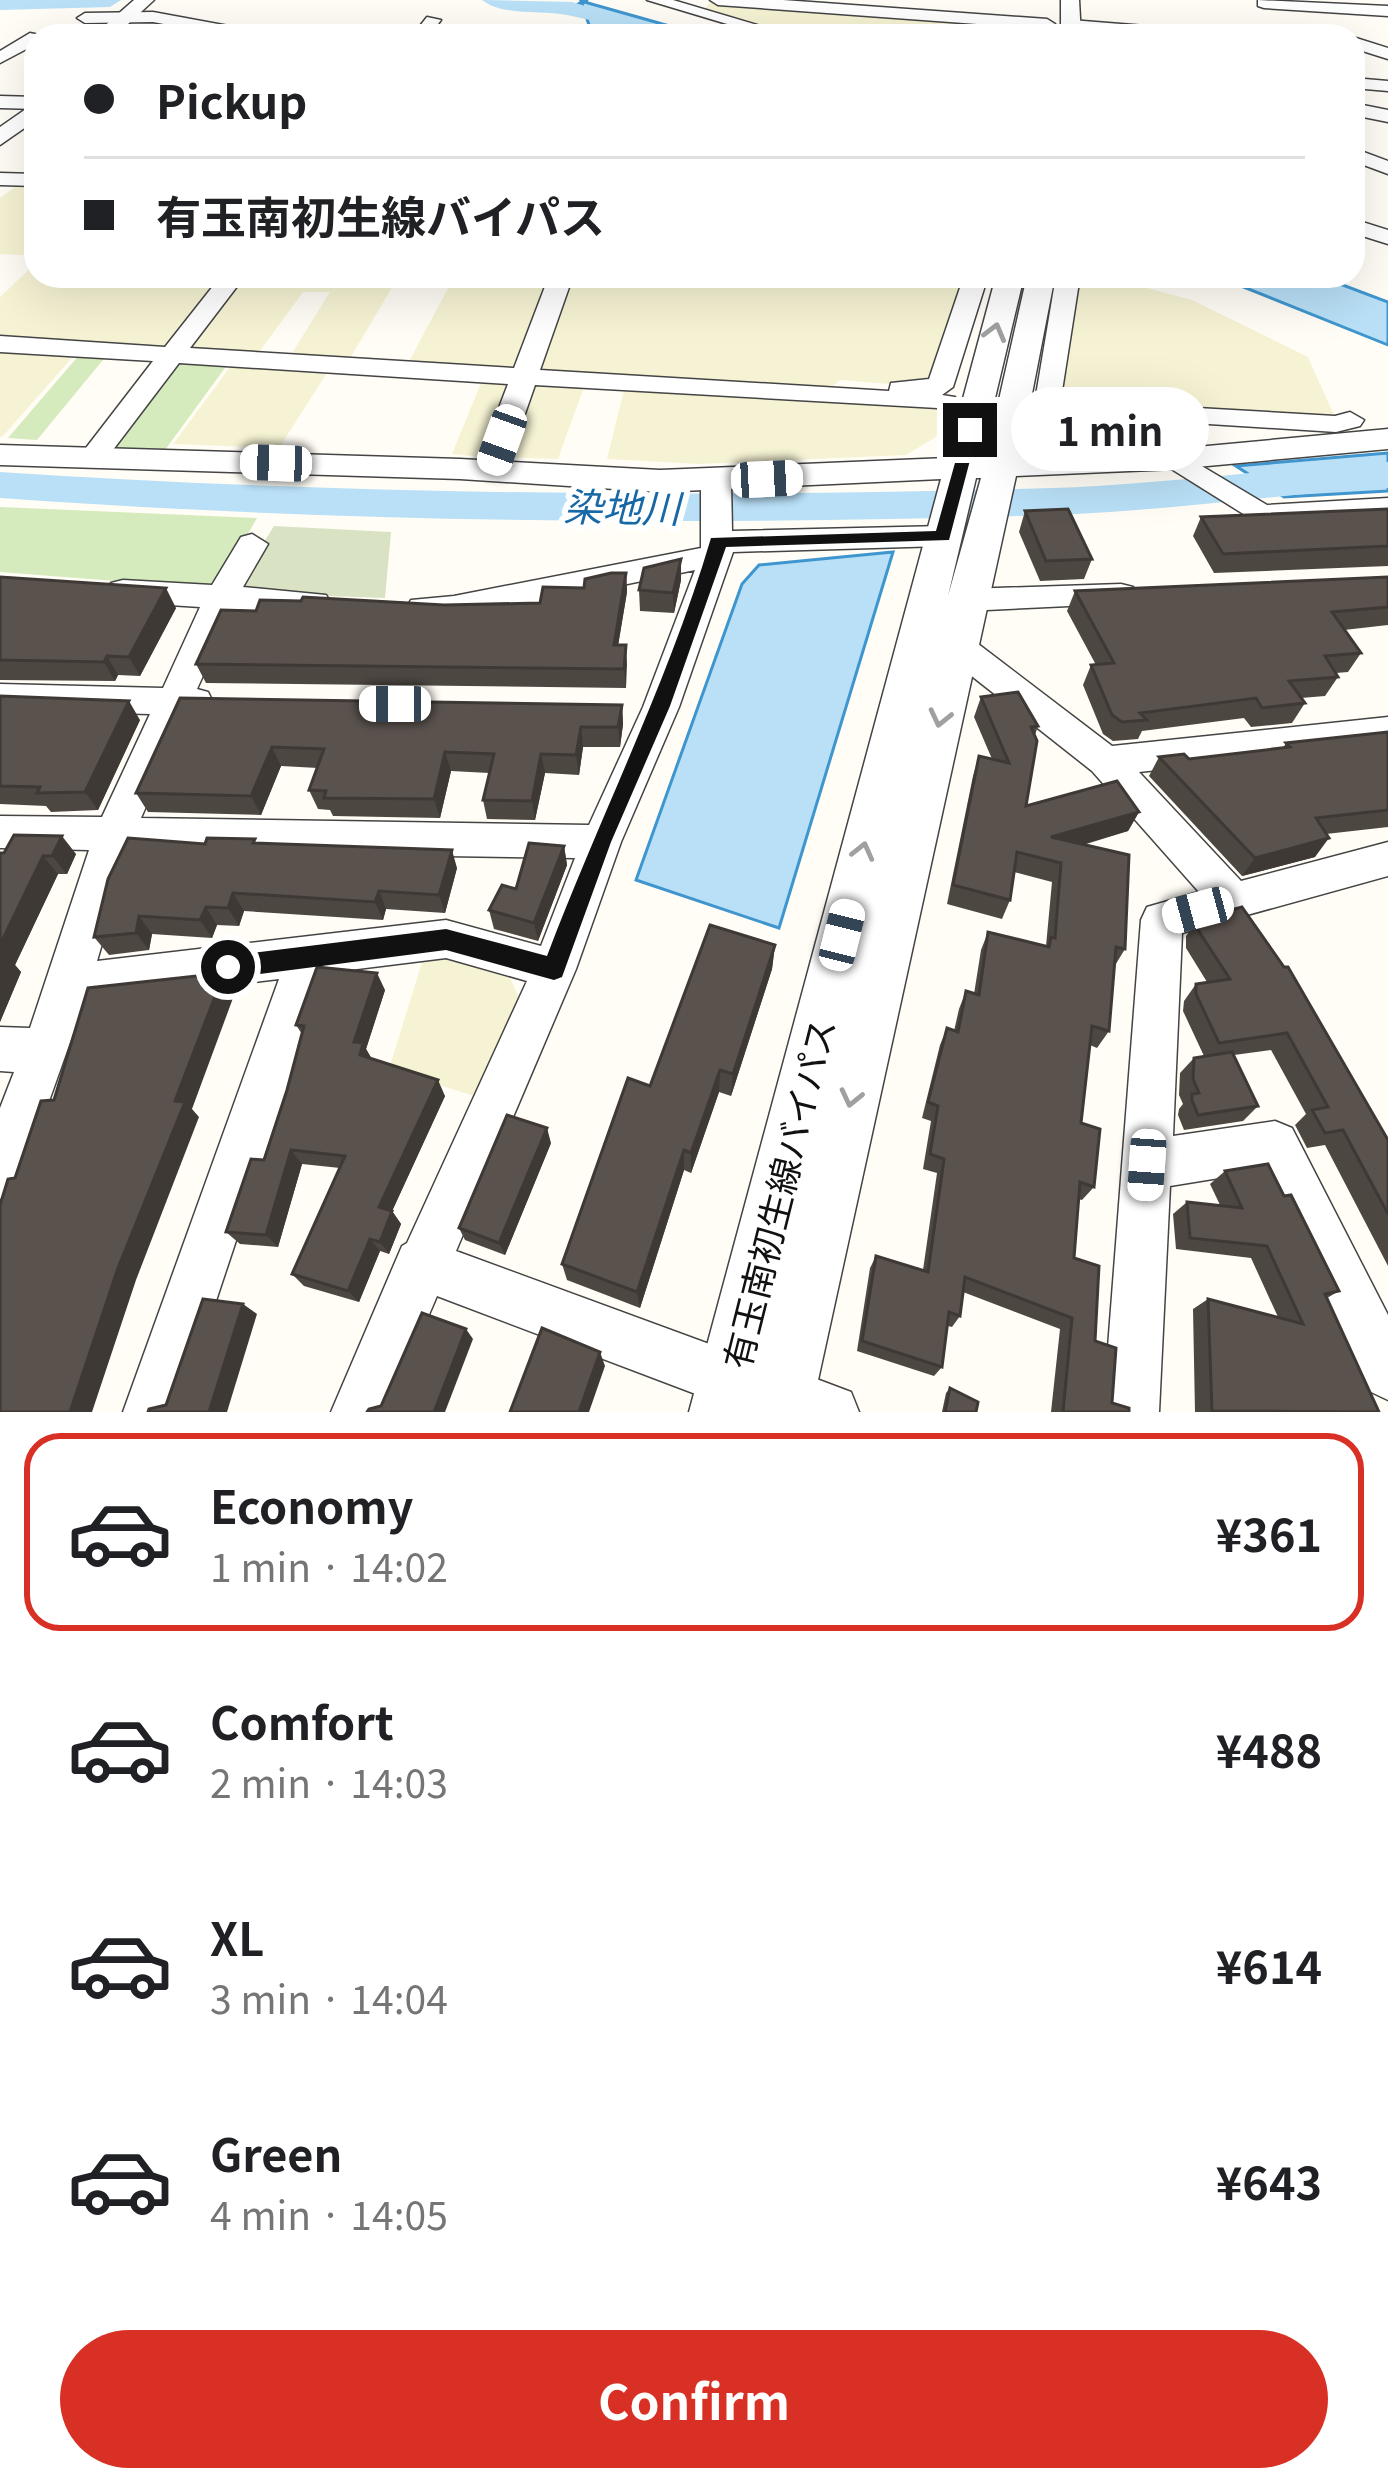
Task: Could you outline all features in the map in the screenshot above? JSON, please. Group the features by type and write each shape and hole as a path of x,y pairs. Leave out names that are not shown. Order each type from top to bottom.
{"street":[{"path":"118,24 145,0"},
{"path":"656,0 699,5 752,24"},
{"path":"718,0 981,24"},
{"path":"1266,7 1388,11"},
{"path":"85,18 153,17 191,24"},
{"path":"430,24 433,20"},
{"path":"24,49 2,71 24,100"},
{"path":"93,457 224,288"},
{"path":"490,471 556,288"},
{"path":"834,394 846,386 940,387 972,288"},
{"name":"有玉南初生線バイパス","path":"768,1402 970,497 1008,288"},
{"name":"有玉南初生線バイパス","path":"768,1402 961,623 970,497 1037,288"},
{"path":"1067,288 1047,398 1137,403 1139,413"},
{"path":"0,344 945,403"},
{"path":"1044,407 1336,424 1350,420"},
{"path":"387,607 454,608 717,548 1175,460 1388,439"},
{"path":"0,454 490,471 970,497"},
{"path":"1175,460 1261,515 1388,508"},
{"path":"358,1412 554,969 601,842 661,706 717,548 716,483"},
{"path":"0,1174 21,1050 68,986 114,834 221,598 252,544"},
{"path":"88,589 340,604"},
{"path":"961,623 1152,594"},
{"path":"961,623 1105,760 1233,901"},
{"path":"0,697 219,702"},
{"path":"614,706 661,706"},
{"path":"1105,760 1388,731"},
{"path":"0,832 601,842"},
{"path":"1131,1412 1162,920 1388,859"},
{"path":"68,986 446,939 554,969"},
{"path":"151,1412 308,958"},
{"path":"1147,1165 1275,1145 1388,1372"},
{"path":"420,1264 768,1402"}],"shaded area":[{"path":"710,2 1007,24 753,24 704,11"},
{"path":"24,184 24,255 0,254 0,198"},
{"path":"24,274 24,288 217,288 171,348 0,339 0,297"},
{"path":"229,288 392,288 348,362 289,358 330,292 303,292 257,355 180,350"},
{"path":"448,288 546,288 513,371 407,365"},
{"path":"563,288 964,288 927,387 840,380 826,392 534,373"},
{"path":"1075,288 1147,288 1192,300 1308,357 1336,420 1149,411 1145,400 1056,392"},
{"path":"0,348 77,352 2,437 0,437"},
{"path":"233,363 330,368 279,448 173,444"},
{"path":"483,378 511,379 485,457 452,454"},
{"path":"531,380 585,384 558,459 504,457"},
{"path":"625,386 944,407 936,437 906,455 699,464 607,459"},
{"path":"453,955 509,975 518,996 477,1097 389,1069 423,959"}],"green space":[{"path":"80,354 107,355 37,440 8,438"},
{"path":"178,361 230,361 165,450 116,448 114,444"},
{"path":"0,507 257,518 223,578 205,588 0,572"},
{"path":"274,526 391,532 385,598 241,593 239,582"}],"water":[{"path":"581,1 662,24 589,24"},
{"path":"1246,288 1351,288 1388,302 1388,345"},
{"path":"1388,453 1388,491 1284,497 1236,466"},
{"path":"893,552 779,928 636,880 742,584 759,565"}],"building":[{"path":"1068,509 1092,559 1046,561 1025,511"},
{"path":"1388,509 1388,546 1223,554 1201,517"},
{"path":"681,559 673,593 639,590 644,568"},
{"path":"626,573 614,645 626,645 624,669 196,664 221,610 256,611 260,600 540,603 543,587 584,588 585,579"},
{"path":"0,577 166,588 129,657 107,656 104,662 0,660"},
{"path":"1388,577 1388,607 1332,612 1361,653 1325,656 1338,677 1289,681 1305,703 1262,708 1256,698 1140,713 1147,720 1122,722 1112,715 1091,665 1114,663 1075,591"},
{"path":"1018,692 1038,726 1031,727 1037,741 1026,806 1117,781 1139,812 1051,837 1129,855 1125,949 1116,947 1109,1031 1092,1026 1081,1123 1100,1129 1094,1187 1080,1182 1074,1258 1099,1266 1095,1341 1116,1348 1112,1403 1129,1412 1063,1412 1072,1318 965,1277 960,1316 949,1312 942,1367 862,1341 876,1256 928,1272 944,1159 930,1154 938,1106 928,1102 947,1028 958,1032 966,991 979,995 988,932 1049,947 1051,937 1055,938 1061,863 1017,852 1010,900 953,885 979,756 1009,763 981,697"},
{"path":"0,696 129,701 85,792 37,793 40,787 0,786"},
{"path":"180,698 622,705 618,727 581,727 576,755 541,754 532,801 483,800 494,754 445,752 434,799 324,798 326,791 309,790 324,749 272,747 251,796 136,793"},
{"path":"1388,732 1388,810 1316,818 1329,838 1255,858 1159,757 1184,754 1189,759"},
{"path":"14,835 62,836 52,856 43,856 0,945 0,853"},
{"path":"128,838 205,844 207,838 255,839 253,843 452,850 439,895 379,891 375,902 233,893 228,908 206,907 200,920 139,916 136,933 94,937 108,879"},
{"path":"529,843 564,846 534,923 489,910 502,885 516,889"},
{"path":"1242,907 1288,967 1388,1140 1388,1214 1343,1130 1325,1133 1312,1110 1328,1107 1287,1033 1219,1043 1196,994 1196,984 1230,979 1198,930 1199,919"},
{"path":"710,925 775,945 733,1074 720,1070 691,1153 684,1150 637,1292 562,1264 628,1078 650,1086"},
{"path":"317,967 377,973 354,1042 363,1043 360,1055 438,1080 379,1207 392,1211 380,1242 370,1239 348,1291 292,1274 345,1156 291,1150 266,1235 226,1232 251,1159 264,1160 304,1026 296,1025"},
{"path":"224,973 175,1101 185,1102 118,1268 70,1412 0,1412 0,1205 8,1179 15,1178 41,1101 54,1100 88,988"},
{"path":"1232,1052 1258,1106 1198,1115 1192,1100 1192,1094 1199,1093 1193,1079 1194,1058"},
{"path":"507,1115 547,1128 499,1243 459,1228"},
{"path":"1268,1164 1284,1196 1291,1195 1339,1291 1325,1294 1379,1412 1212,1411 1208,1299 1303,1324 1267,1246 1190,1238 1187,1202 1242,1208 1225,1171"},
{"path":"203,1299 243,1304 209,1412 148,1412 166,1405"},
{"path":"422,1313 466,1329 434,1412 367,1412 381,1406"},
{"path":"542,1328 600,1352 579,1412 510,1412"},
{"path":"950,1388 978,1402 976,1412 945,1412"}],"waterway":[{"path":"0,3 110,0"},
{"path":"493,0 572,9 621,24"},
{"path":"572,9 586,0"},
{"name":"染地川","path":"0,485 233,501 742,507 1059,501 1388,475"}],"route":[{"path":"228,967 446,939 554,969 601,842 661,706 717,555 717,542 943,536 970,430"}]}
